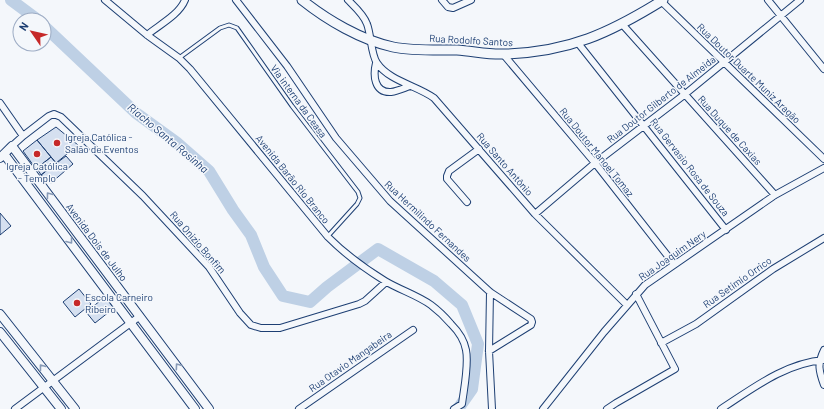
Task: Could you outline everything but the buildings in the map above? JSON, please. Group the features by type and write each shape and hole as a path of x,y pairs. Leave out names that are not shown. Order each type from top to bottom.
{"main road":[{"name":"Rua Rodolfo Santos","path":"302,0 331,21 371,41 392,47 503,54 546,51 578,43 622,24 662,1"}],"street":[{"name":"Avenida Barão Rio Branco","path":"105,0 147,35 179,58 206,88 338,248 386,282 418,298 443,314 457,330 463,340 466,350 467,360 462,407"},
{"path":"147,35 171,17 183,5 185,0"},
{"name":"Rua Hermilindo Fernandes","path":"236,0 287,66 336,138 390,201 490,292 527,316 532,322 528,328 489,351"},
{"path":"348,0 368,25 376,63 374,77 376,83 382,90 389,92 410,86"},
{"path":"442,0 448,7 456,7 471,0"},
{"path":"768,0 824,69"},
{"name":"Rua Doutor Gilberto de Almeida","path":"535,214 594,163 684,95 800,0"},
{"name":"Rua Doutor Duarte Muniz Aragão","path":"662,1 824,159"},
{"name":"Rua Duque de Caxias","path":"622,24 775,196"},
{"name":"Rua Gervasio Rosa de Souza","path":"578,43 726,230"},
{"name":"Rua Doutor Manoel Tomaz","path":"503,54 594,163 674,264"},
{"name":"Rua Santo Antônio","path":"376,63 392,76 410,86 426,92 434,98 480,149 535,214 627,305"},
{"path":"0,103 23,136 2,156 131,323 195,409"},
{"name":"Rua Onizio Bonfim","path":"23,136 49,116 54,114 61,117 143,196 209,267 240,314 251,325 262,328 280,328 359,304 366,301 386,282"},
{"name":"Avenida Dois de Julho","path":"12,146 209,409"},
{"path":"467,202 447,179 447,176 449,171 480,149"},
{"name":"Rua Joaquim Nery","path":"543,409 599,338 645,285 775,196 824,168"},
{"name":"Rua Setimio Orrico","path":"661,343 696,324 773,269 824,238"},
{"path":"490,292 489,351 492,409"},
{"path":"607,409 675,369 636,294"},
{"path":"0,314 75,409"},
{"path":"15,409 140,316"},
{"path":"7,323 0,330 61,409"},
{"name":"Rua Otavio Mangabeira","path":"300,409 412,330"},
{"path":"824,350 821,361 821,375 824,385"},
{"path":"721,409 765,381 784,371 806,363 821,361"},
{"path":"182,390 190,383"},
{"path":"454,409 462,407"}],"lane":[{"name":"Via interna da Ceasa","path":"179,58 220,28 229,25 237,28 304,121 358,192 360,198 357,204 328,237"}],"waterway":[{"name":"Riacho Santa Rosinha","path":"11,0 27,12"},
{"name":"Riacho Santa Rosinha","path":"52,34 136,113 176,142 209,171 233,210 251,235 264,267 283,296 310,302 327,287 378,249 434,281 462,305 478,344 472,389 458,409"}],"place":[{"name":"Igreja Católica - Salão de Eventos","path":"57,143"},
{"name":"Igreja Católica - Templo","path":"37,154"},
{"name":"Escola Carneiro Ribeiro","path":"77,303"}]}
